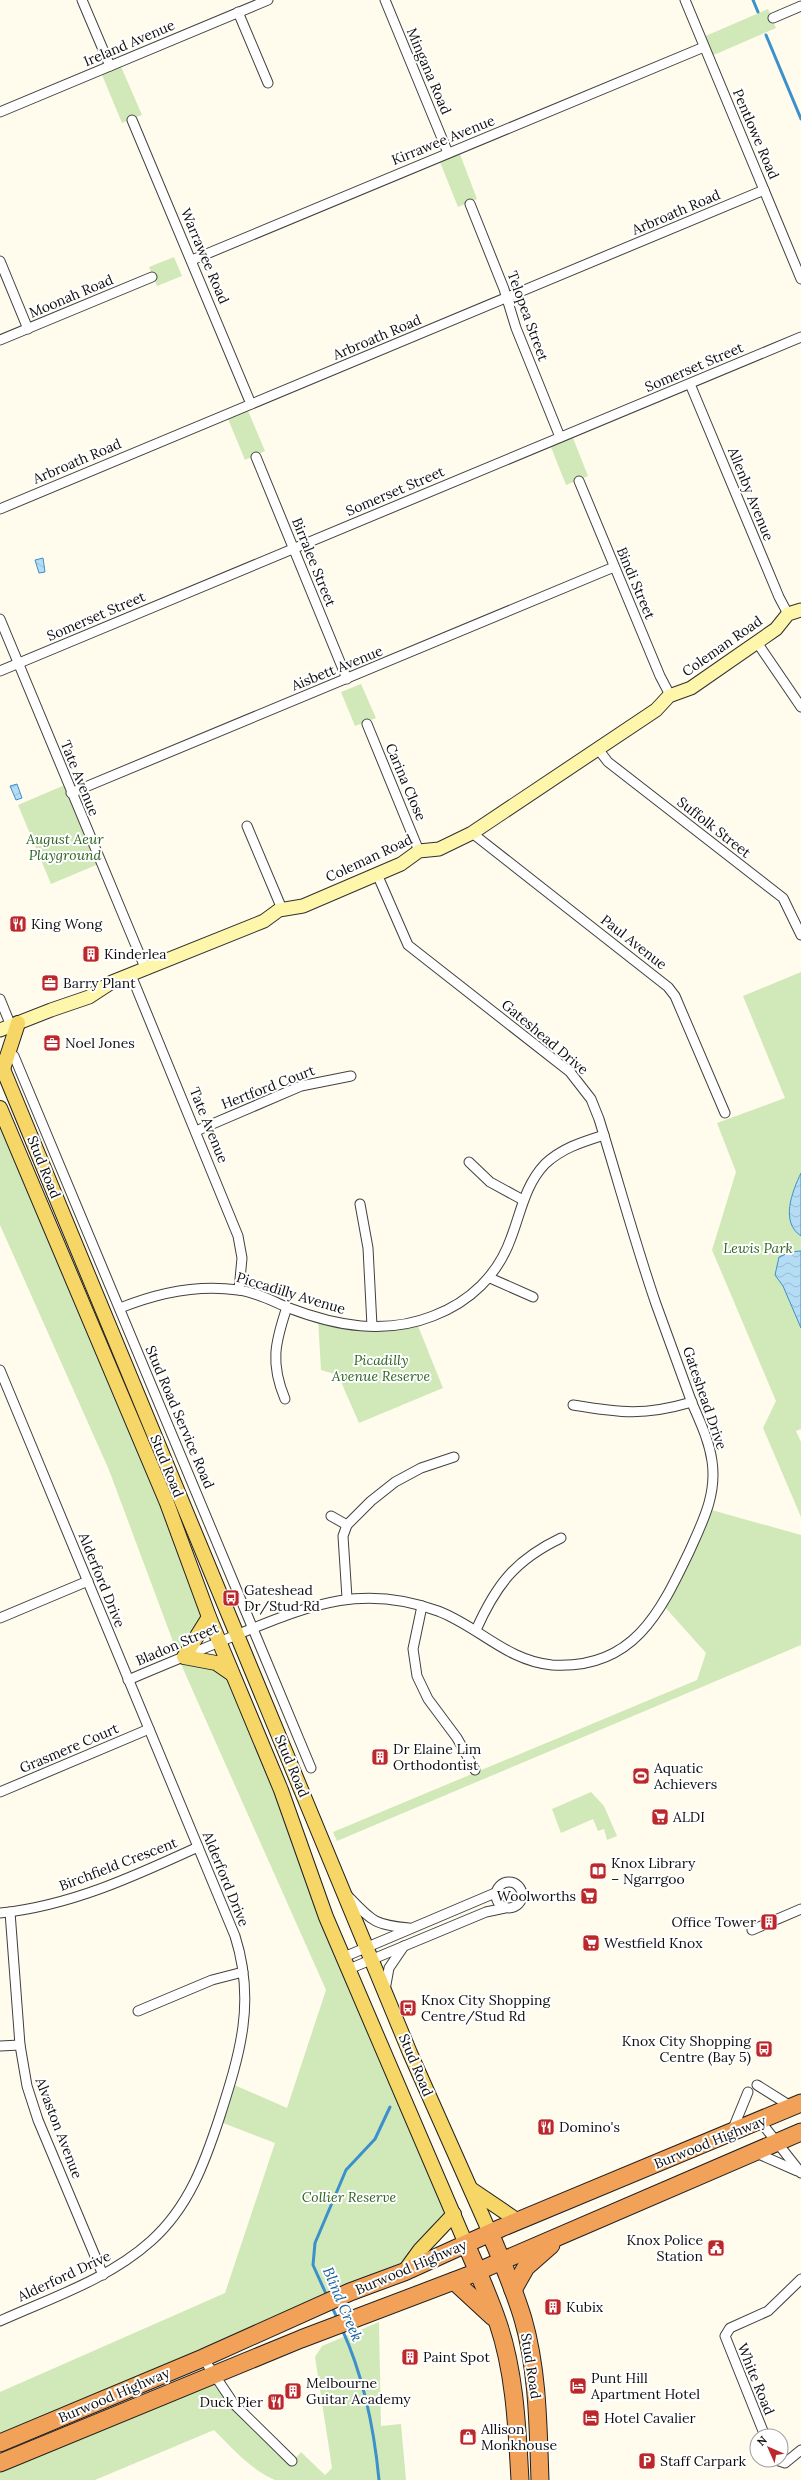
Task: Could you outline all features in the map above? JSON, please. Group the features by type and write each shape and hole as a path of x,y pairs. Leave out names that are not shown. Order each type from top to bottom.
{"highway":[{"name":"Burwood Highway","path":"0,2443 203,2358 344,2295 404,2272 518,2221 796,2105"},
{"name":"Burwood Highway","path":"0,2463 323,2331 454,2281 560,2237 754,2151 801,2132"},
{"name":"Stud Road","path":"490,2233 502,2261 523,2320 534,2376 540,2480"},
{"path":"513,2290 526,2267 560,2237"},
{"name":"Stud Road","path":"466,2244 498,2323 507,2354 515,2408 520,2480"},
{"path":"454,2281 498,2323"}],"main road":[{"path":"2,1065 10,1027"},
{"name":"Stud Road","path":"2,1065 384,1990 442,2127 490,2233"},
{"name":"Stud Road","path":"0,1108 164,1496 209,1617 281,1790 324,1911 466,2244"},
{"path":"209,1617 184,1657 216,1663 233,1674"},
{"path":"471,2189 518,2221"},
{"path":"404,2272 420,2250 454,2214"}],"street":[{"path":"82,0 110,66"},
{"name":"Ireland Avenue","path":"0,112 268,0"},
{"name":"Mingana Road","path":"384,0 448,153"},
{"name":"Pentlowe Road","path":"685,0 801,279"},
{"path":"773,18 801,6"},
{"path":"238,12 268,83"},
{"name":"Kirrawee Avenue","path":"192,260 704,47"},
{"name":"Warrawee Road","path":"132,120 192,260 251,404"},
{"name":"Arbroath Road","path":"0,509 764,190"},
{"name":"Telopea Street","path":"470,204 516,328 560,437"},
{"path":"0,261 28,329"},
{"name":"Moonah Road","path":"0,340 152,277"},
{"name":"Somerset Street","path":"0,671 801,337"},
{"name":"Allenby Avenue","path":"690,384 779,597 788,614"},
{"name":"Birralee Street","path":"256,457 347,679"},
{"name":"Bindi Street","path":"579,481 660,676 670,694"},
{"name":"Aisbett Avenue","path":"71,793 614,567"},
{"path":"788,614 801,610"},
{"name":"Coleman Road","path":"10,1027 89,997 112,982 146,970 268,919 282,909 303,906 405,862 419,851 439,849 472,833 656,710 670,694 691,688 756,641 776,629 788,614"},
{"name":"Tate Avenue","path":"0,619 71,793 146,970"},
{"path":"756,641 801,707"},
{"name":"Carina Close","path":"366,724 419,851"},
{"name":"Suffolk Street","path":"598,749 608,762 783,898 801,935"},
{"path":"247,826 282,909"},
{"name":"Paul Avenue","path":"472,833 668,987 675,996 724,1113"},
{"name":"Gateshead Drive","path":"238,1634 304,1608 347,1598 390,1599 422,1606 454,1618 476,1630 504,1650 520,1657 542,1663 565,1665 587,1663 612,1654 625,1646 647,1627 668,1595 702,1523 710,1500 713,1481 712,1461 705,1434 656,1303 604,1135 591,1099 570,1072 408,945 377,874"},
{"name":"Tate Avenue","path":"131,975 238,1236 242,1258 239,1290"},
{"path":"0,999 10,1027"},
{"name":"Stud Road Service Road","path":"14,1056 311,1768"},
{"name":"Hertford Court","path":"196,1131 301,1086 351,1076"},
{"path":"9,1083 23,1077"},
{"name":"Piccadilly Avenue","path":"120,1308 145,1299 173,1292 204,1288 239,1290 331,1322 372,1326 408,1324 443,1312 467,1298 490,1278 511,1238 523,1200 538,1172 552,1159 572,1146 604,1135"},
{"path":"469,1162 490,1182 523,1200"},
{"path":"360,1204 368,1248 372,1326"},
{"path":"490,1278 533,1297"},
{"path":"284,1399 276,1377 274,1359 276,1343 287,1307"},
{"name":"Alderford Drive","path":"0,1370 234,1936 243,1972 245,2022 240,2050 200,2174 178,2211 152,2240 103,2275 0,2321"},
{"path":"573,1405 634,1414 663,1411 692,1402"},
{"path":"347,1598 343,1536 347,1525 371,1501 395,1482 421,1468 454,1457"},
{"path":"331,1516 347,1525"},
{"path":"476,1630 490,1600 507,1576 529,1555 561,1538"},
{"path":"0,1618 88,1581"},
{"path":"422,1606 413,1649 417,1676 428,1699 457,1738 475,1770"},
{"name":"Bladon Street","path":"128,1680 238,1634"},
{"name":"Grasmere Court","path":"0,1792 149,1729"},
{"name":"Birchfield Crescent","path":"0,1913 57,1903 84,1894 198,1847"},
{"path":"346,1963 370,1953 411,1928 495,1893 500,1885 507,1882 515,1883 521,1888 522,1896 519,1903 513,1908 486,1912 404,1946 370,1953"},
{"path":"344,1892 372,1921 387,1926 411,1928"},
{"path":"495,1893 498,1904 505,1908"},
{"path":"752,1930 801,1909"},
{"name":"Alvaston Avenue","path":"10,1912 20,2045 32,2104 103,2275"},
{"path":"384,1990 389,1968 404,1946"},
{"path":"138,2011 212,1980 243,1972"},
{"path":"0,2046 20,2045"},
{"path":"757,2085 796,2105"},
{"path":"731,2133 748,2092"},
{"path":"765,2119 778,2142 801,2172"},
{"path":"754,2151 801,2172"},
{"name":"White Road","path":"762,2428 726,2342 726,2333 730,2328 768,2311 801,2279"},
{"path":"203,2358 234,2404 292,2461"},
{"path":"789,2461 801,2450"}],"green space":[{"path":"768,9 776,28 709,57 701,38"},
{"path":"119,62 142,115 122,123 100,70"},
{"path":"458,149 477,199 458,207 438,157"},
{"path":"174,257 182,276 157,286 149,267"},
{"path":"246,406 265,451 245,460 226,414"},
{"path":"571,433 588,476 566,485 549,442"},
{"path":"361,684 376,718 355,726 341,692"},
{"name":"August Aeur Playground","path":"67,784 101,863 51,884 18,805"},
{"name":"Lewis Park","path":"801,972 801,1429 796,1431 801,1442 801,1517 763,1428 776,1401 712,1250 736,1172 717,1123 785,1098 743,996"},
{"name":"Collier Reserve","path":"0,1110 209,1617 184,1657 233,1674 454,2214 404,2272 0,2443 0,2392 225,2293 275,2143 218,2121 230,2083 287,2108 326,1990 184,1671 109,1470 0,1225"},
{"name":"Picadilly Avenue Reserve","path":"318,1319 346,1325 416,1321 443,1388 359,1423 338,1375 321,1370"},
{"path":"708,1509 801,1535 801,1645 337,1841 333,1832 697,1680 706,1653 663,1605"},
{"path":"591,1792 604,1806 617,1836 607,1840 604,1829 598,1831 593,1819 561,1833 552,1809"},
{"path":"379,2322 381,2426 401,2424 406,2480 275,2480 250,2464 214,2430 95,2480 0,2480 0,2463 214,2375 227,2395 293,2461 301,2452 325,2475 332,2468 315,2357 322,2346"}],"water":[{"path":"43,558 45,572 39,573 35,560"},
{"path":"17,784 22,798 16,800 10,786"},
{"path":"801,1173 801,1236 791,1223 789,1215 794,1189"},
{"path":"801,1251 801,1328 783,1286 775,1275 779,1257 790,1252"}],"waterway":[{"path":"753,0 758,12"},
{"path":"766,35 801,119"},
{"name":"Blind Creek","path":"327,2296 313,2265 315,2243 346,2170 375,2139 390,2107"},
{"name":"Blind Creek","path":"332,2307 338,2320"},
{"name":"Blind Creek","path":"342,2329 350,2347 367,2403 379,2480"}],"place":[{"name":"King Wong","path":"18,924"},
{"name":"Kinderlea","path":"91,954"},
{"name":"Barry Plant","path":"50,983"},
{"name":"Noel Jones","path":"52,1043"},
{"name":"Gateshead Dr/Stud Rd","path":"231,1598"},
{"name":"Dr Elaine Lim Orthodontist","path":"380,1757"},
{"name":"Aquatic Achievers","path":"641,1776"},
{"name":"ALDI","path":"660,1817"},
{"name":"Knox Library – Ngarrgoo","path":"598,1871"},
{"name":"Woolworths","path":"589,1896"},
{"name":"Office Tower","path":"769,1922"},
{"name":"Westfield Knox","path":"591,1943"},
{"name":"Knox City Shopping Centre/Stud Rd","path":"408,2008"},
{"name":"Knox City Shopping Centre (Bay 5)","path":"764,2049"},
{"name":"Domino's","path":"546,2127"},
{"name":"Knox Police Station","path":"716,2248"},
{"name":"Kubix","path":"553,2307"},
{"name":"Paint Spot","path":"410,2357"},
{"name":"Punt Hill Apartment Hotel","path":"578,2386"},
{"name":"Melbourne Guitar Academy","path":"293,2391"},
{"name":"Duck Pier","path":"276,2402"},
{"name":"Hotel Cavalier","path":"591,2418"},
{"name":"Allison Monkhouse","path":"468,2437"},
{"name":"Staff Carpark","path":"647,2461"}]}
